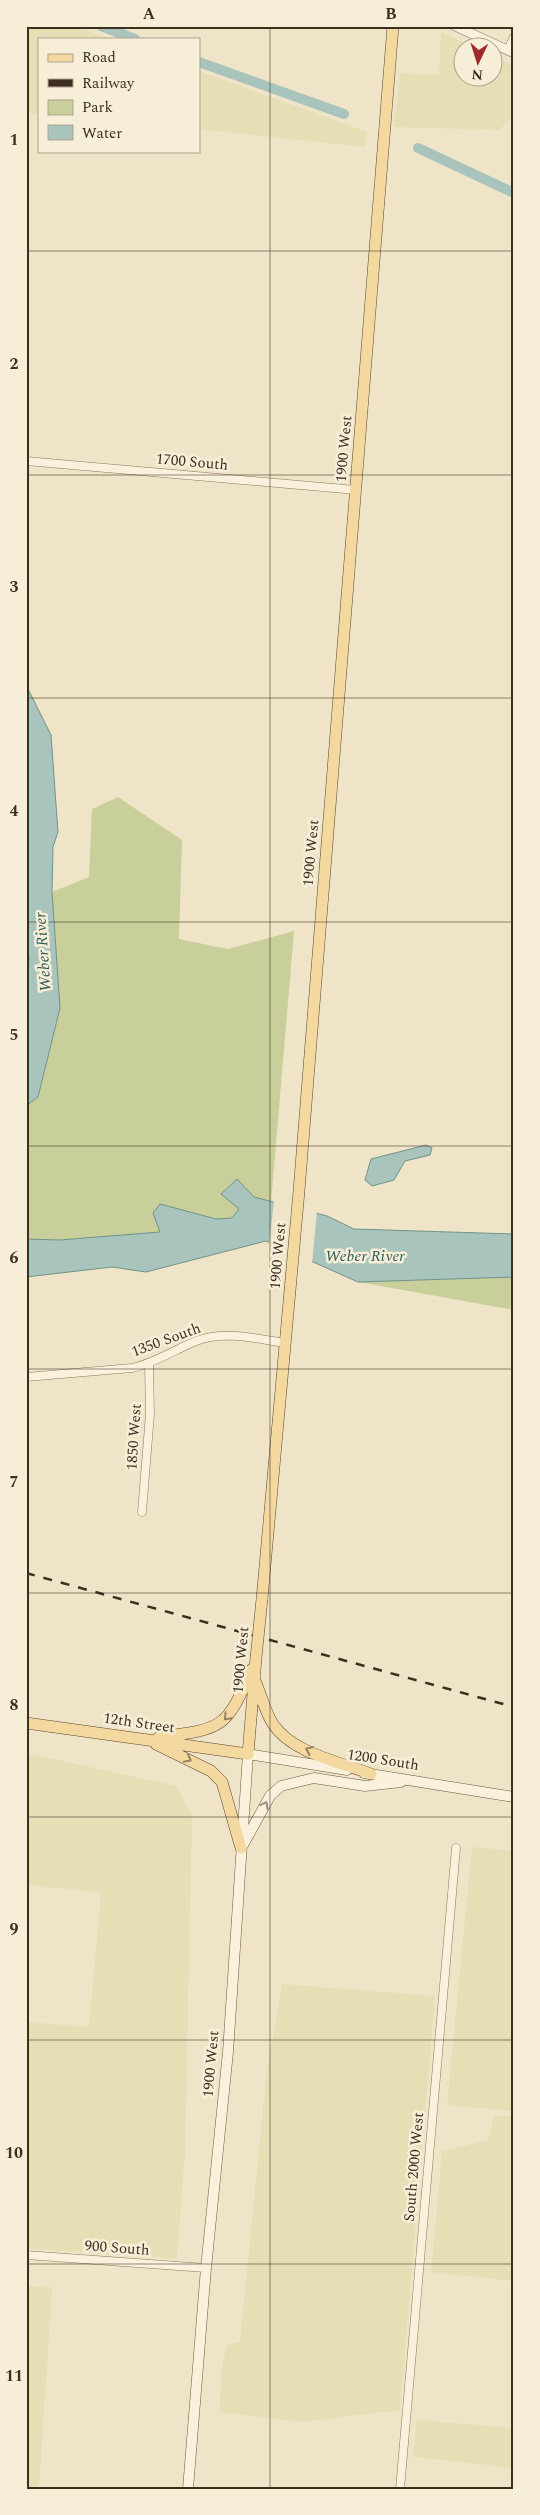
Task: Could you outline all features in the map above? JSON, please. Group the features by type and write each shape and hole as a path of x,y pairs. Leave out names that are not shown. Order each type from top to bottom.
{"main road":[{"name":"1900 West","path":"188,2489 206,2268 228,2052 254,1679 299,1191 393,26"},
{"path":"143,1738 205,1730 222,1723 237,1705 256,1658"},
{"path":"254,1679 272,1722 282,1735 308,1750 371,1774"},
{"name":"12th Street","path":"26,1724 143,1738 248,1754"},
{"path":"143,1738 211,1771 222,1782 241,1848"},
{"name":"1200 South","path":"248,1754 514,1796"},
{"path":"241,1848 270,1796 281,1786 314,1778 366,1786 415,1781"}],"street":[{"path":"455,26 511,51 514,37"},
{"name":"1700 South","path":"26,461 356,490"},
{"name":"1350 South","path":"26,1377 132,1368 148,1364 198,1341 219,1336 285,1343"},
{"name":"1850 West","path":"142,1512 150,1414 148,1364"},
{"name":"South 2000 West","path":"400,2489 456,1848"},
{"name":"900 South","path":"26,2255 206,2268"}],"shaded area":[{"path":"26,26 75,26 106,38 38,38 38,114 26,113"},
{"path":"441,32 454,38 452,38 452,88 502,88 502,60 514,66 514,117 498,130 394,127 400,73 439,75"},
{"path":"200,71 367,132 365,147 200,129"},
{"path":"26,1753 176,1786 192,1815 185,2152 177,2259 26,2248 26,2022 89,2027 101,1892 26,1885"},
{"path":"472,1847 514,1851 514,2111 447,2105"},
{"path":"282,1984 435,1996 400,2410 302,2422 219,2412 222,2367 227,2345 240,2342 267,2070"},
{"path":"494,2115 514,2117 514,2281 431,2272 442,2152 488,2140"},
{"path":"26,2286 52,2287 39,2489 26,2489"},
{"path":"417,2420 514,2428 514,2468 413,2457"}],"green space":[{"path":"118,797 182,840 179,939 228,949 294,931 271,1203 254,1197 232,1218 216,1219 160,1204 161,1232 60,1240 26,1239 26,1106 38,1097 60,1008 52,892 89,877 92,809"},
{"path":"514,1277 514,1310 358,1282"}],"water":[{"name":"Weber River","path":"26,685 51,735 58,832 53,847 52,892 60,1008 38,1097 26,1106 26,1001 29,957 26,935"},
{"path":"426,1145 432,1148 430,1155 405,1161 394,1180 372,1186 365,1180 371,1159"},
{"name":"Weber River","path":"237,1179 254,1197 327,1216 354,1229 514,1234 514,1277 358,1282 266,1241 146,1272 112,1267 26,1277 26,1239 60,1240 160,1232 153,1213 160,1204 216,1219 232,1218 239,1209 221,1194"}],"pier":[{"path":"274,1201 317,1211 312,1264 269,1245"}],"waterway":[{"path":"101,26 132,38"},
{"path":"200,62 344,114"},
{"path":"418,148 514,193"}],"railway":[{"path":"26,1573 514,1707"}]}
